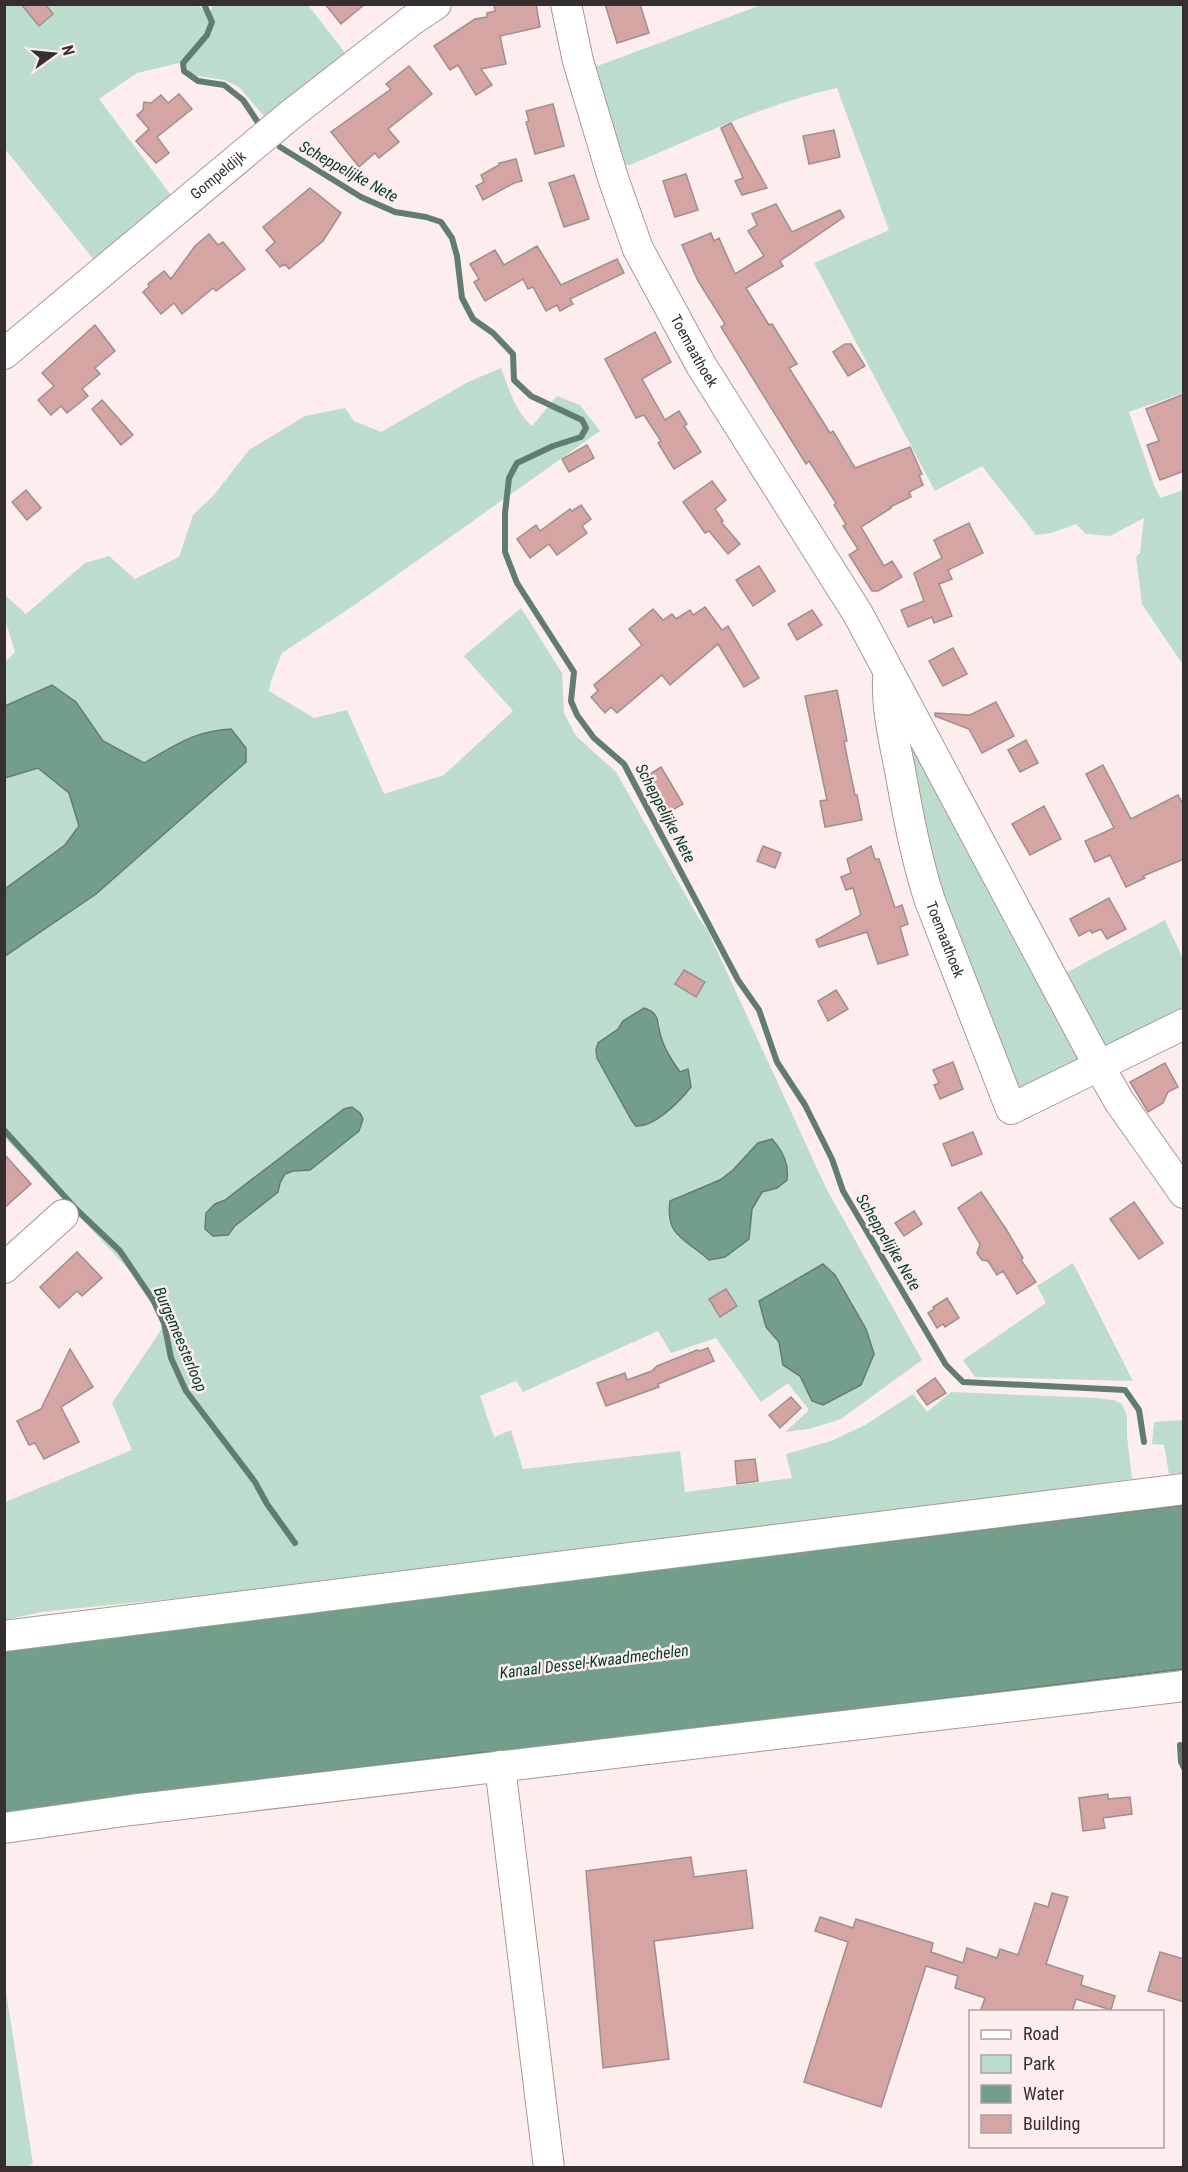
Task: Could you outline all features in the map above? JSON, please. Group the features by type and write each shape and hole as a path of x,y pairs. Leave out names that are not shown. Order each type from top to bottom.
{"street":[{"name":"Gompeldijk","path":"4,354 289,116 436,4"},
{"name":"Toemaathoek","path":"566,4 578,61 613,178 638,249 701,365 858,614 1119,1101 1184,1193"},
{"name":"Toemaathoek","path":"888,669 888,697 894,739 919,866 930,901 1011,1109 1184,1024"},
{"path":"4,1268 63,1215"},
{"path":"4,1636 1184,1489"},
{"path":"4,1828 131,1810 1184,1686"},
{"path":"500,1766 549,2168"}],"green space":[{"path":"4,5 198,5 209,15 213,5 308,5 346,54 268,121 239,87 224,80 192,75 183,62 137,73 99,99 173,198 95,261 5,149"},
{"path":"761,5 1183,5 1183,393 1129,412 1160,498 1183,490 1183,665 1142,604 1136,557 1140,553 1144,518 1110,536 1086,534 1076,524 1051,533 1036,535 982,466 935,491 814,263 889,230 837,88 757,112 630,165 618,164 592,68"},
{"path":"501,368 517,407 532,426 557,396 580,405 600,431 353,606 282,653 269,691 314,718 347,710 384,794 444,775 513,711 464,656 521,608 562,673 564,713 576,736 616,772 708,931 826,1188 922,1360 841,1419 809,1429 785,1432 809,1410 788,1383 761,1402 716,1338 671,1353 658,1331 523,1392 516,1381 480,1396 494,1437 511,1430 523,1469 680,1451 685,1492 792,1478 786,1454 831,1441 865,1425 913,1394 927,1412 951,1392 1097,1398 1114,1400 1122,1404 1127,1416 1132,1479 657,1542 289,1587 41,1612 5,1620 5,1502 132,1450 112,1403 169,1318 121,1261 5,1138 5,956 96,894 246,762 246,748 231,729 218,730 186,740 145,763 103,741 76,702 52,685 5,706 5,662 15,652 5,619 5,595 26,614 85,563 109,556 135,579 179,557 193,515 214,495 249,450 305,416 345,408 354,421 381,432 468,382","holes":["644,1008 660,1023 661,1036 666,1049 680,1072 636,1126 597,1058 596,1050","359,1131 303,1169 285,1174 280,1183 228,1235 215,1204","758,1143 777,1188 762,1192 752,1209 749,1239 725,1257 709,1260 677,1236 670,1201 720,1180 733,1170","823,1264 835,1275 856,1313 832,1399 822,1405 812,1401 800,1376 783,1365 779,1342 777,1290"]},
{"path":"905,730 1081,1052 1078,1068 1016,1090 937,900"},
{"path":"38,767 69,793 79,826 65,845 5,889 5,778"},
{"path":"1165,920 1183,959 1183,1019 1102,1047 1060,976"},
{"path":"1073,1263 1133,1381 975,1377 963,1360 1046,1303 1037,1286"},
{"path":"1183,1420 1183,1473 1169,1474 1164,1445 1152,1444 1154,1422"},
{"path":"4,1979 33,2164 25,2167 5,2167"}],"water":[{"path":"52,685 76,702 103,741 144,763 196,736 231,729 246,748 246,762 96,894 5,956 5,889 65,845 79,826 69,793 38,768 5,778 5,706"},
{"path":"644,1008 652,1012 656,1018 663,1043 680,1072 688,1069 691,1087 674,1106 659,1118 636,1126 597,1058 596,1050 598,1043 618,1029 623,1021"},
{"path":"352,1107 360,1113 363,1119 359,1131 310,1170 285,1174 278,1192 235,1226 228,1235 213,1236 205,1229 206,1213 215,1204 225,1200 344,1109"},
{"path":"772,1139 784,1158 787,1180 777,1188 762,1192 752,1209 749,1239 725,1257 709,1260 685,1242 674,1230 669,1213 670,1201 720,1180 733,1170 758,1143"},
{"path":"823,1264 835,1275 866,1329 874,1354 861,1385 823,1405 812,1401 800,1376 783,1365 779,1342 766,1327 759,1301"},
{"name":"Kanaal Dessel-Kwaadmechelen","path":"1183,1505 1183,1669 504,1753 485,1752 117,1798 5,1817 4,1649"}],"building":[{"path":"21,4 45,4 53,14 39,26"},
{"path":"325,4 365,4 341,24"},
{"path":"494,4 536,4 540,27 500,36 506,64 481,69 492,85 476,95 458,65 450,70 434,46 475,19 487,17 487,13 495,11"},
{"path":"605,4 640,4 649,33 617,43"},
{"path":"409,66 432,94 388,129 399,142 379,158 375,153 359,167 331,132 391,89 386,84"},
{"path":"179,94 192,109 157,137 169,153 156,163 136,141 149,129 137,115 143,110 144,102 151,103 161,95 168,103"},
{"path":"553,104 564,146 535,154 526,122 529,121 526,111"},
{"path":"731,123 767,188 742,195 735,181 743,178 721,128"},
{"path":"834,130 840,157 809,164 803,136"},
{"path":"516,159 522,181 483,200 476,186 484,182 481,175 499,163"},
{"path":"686,174 698,210 675,217 663,181"},
{"path":"574,175 589,219 564,227 549,183"},
{"path":"310,188 341,213 323,241 289,269 285,264 280,267 266,250 275,242 263,227"},
{"path":"776,204 792,232 840,210 844,217 780,261 783,266 746,288 797,364 789,368 830,433 833,431 855,468 910,447 922,474 919,475 923,485 909,492 911,497 890,507 861,527 884,566 892,561 902,577 878,591 872,591 849,555 858,549 843,526 846,524 834,505 836,503 809,461 806,464 721,327 725,324 698,281 682,245 711,233 714,241 719,238 735,274 764,256 748,231 757,225 752,214"},
{"path":"209,234 218,245 223,242 245,269 216,291 213,288 182,314 174,303 161,314 143,292 149,287 148,284 164,271 171,279 195,246"},
{"path":"537,246 561,285 617,259 624,273 570,299 573,304 560,311 557,305 546,311 533,287 528,289 523,279 485,301 474,282 479,279 470,264 495,250 504,265"},
{"path":"95,325 115,351 95,368 100,374 82,389 88,396 67,413 61,406 51,415 38,400 54,386 42,373"},
{"path":"655,332 671,362 642,379 665,420 679,411 687,424 684,426 701,452 674,469 658,443 661,441 644,415 636,418 605,359"},
{"path":"845,344 851,344 865,366 848,376 833,352"},
{"path":"1184,394 1184,471 1160,480 1147,445 1159,441 1146,409"},
{"path":"102,400 133,435 121,445 92,409"},
{"path":"587,445 594,458 569,472 562,459"},
{"path":"712,481 726,500 715,509 723,521 721,522 740,544 728,554 709,531 705,533 683,502"},
{"path":"26,490 41,508 27,520 12,502"},
{"path":"581,505 591,519 582,526 587,533 557,555 549,544 530,558 517,539 536,525 540,531 570,509 572,511"},
{"path":"969,523 983,553 948,570 952,579 939,584 952,616 934,623 932,617 908,627 901,610 924,601 914,573 942,558 934,540"},
{"path":"759,566 775,591 753,606 736,580"},
{"path":"705,607 722,630 728,626 759,678 744,687 718,644 670,685 662,675 617,713 611,707 605,713 591,697 598,691 594,685 642,645 629,629 653,609 663,620 672,614 676,619 690,610 693,615"},
{"path":"812,610 822,625 797,640 788,624"},
{"path":"953,648 967,674 943,686 929,661"},
{"path":"837,690 847,741 844,742 862,820 825,827 820,801 827,800 805,696"},
{"path":"996,702 1014,736 982,753 969,729 935,716 935,713 970,715"},
{"path":"1026,740 1038,763 1020,772 1008,750"},
{"path":"1103,765 1131,819 1178,795 1184,806 1184,859 1143,876 1145,878 1126,887 1110,855 1095,862 1085,841 1114,828 1086,774"},
{"path":"661,767 683,804 667,813 645,777"},
{"path":"1044,806 1061,839 1030,855 1012,824"},
{"path":"763,846 781,853 775,868 757,861"},
{"path":"871,846 875,859 879,859 895,908 902,905 908,924 900,927 908,955 878,964 867,932 819,947 816,940 861,915 853,888 846,890 841,877 851,873 847,859"},
{"path":"1109,898 1126,929 1107,939 1101,929 1092,933 1090,930 1079,936 1070,919"},
{"path":"684,970 705,982 696,997 675,984"},
{"path":"836,990 848,1009 828,1021 818,1001"},
{"path":"953,1062 963,1089 940,1099 934,1085 939,1083 933,1070"},
{"path":"1165,1063 1178,1087 1168,1092 1163,1103 1148,1112 1130,1082"},
{"path":"973,1132 982,1154 952,1166 943,1144"},
{"path":"4,1154 31,1184 4,1208"},
{"path":"981,1192 1006,1229 1023,1258 1021,1260 1036,1282 1017,1294 1003,1271 997,1275 988,1261 982,1260 977,1253 980,1244 958,1208"},
{"path":"1134,1202 1163,1243 1139,1259 1110,1219"},
{"path":"914,1211 922,1224 904,1236 895,1223"},
{"path":"77,1252 102,1278 82,1296 77,1291 59,1308 40,1287"},
{"path":"726,1289 737,1306 720,1317 709,1299"},
{"path":"947,1298 959,1318 945,1327 943,1324 937,1328 928,1313"},
{"path":"708,1348 714,1361 658,1384 659,1387 606,1406 597,1383 625,1373 627,1380 697,1350"},
{"path":"70,1349 93,1387 61,1407 79,1442 44,1459 35,1443 29,1445 17,1421 41,1409"},
{"path":"935,1378 946,1393 927,1405 917,1391"},
{"path":"791,1397 801,1408 780,1428 769,1415"},
{"path":"755,1459 758,1481 737,1484 735,1461"},
{"path":"1108,1794 1108,1799 1130,1797 1132,1814 1103,1818 1105,1828 1083,1831 1079,1798"},
{"path":"691,1857 694,1877 746,1870 753,1928 654,1941 669,2059 603,2068 586,1871"},
{"path":"1052,1893 1068,1897 1046,1964 1083,1976 1081,1985 1115,1996 1111,2010 1076,1999 1073,2010 981,2010 985,1998 955,1988 958,1976 926,1966 881,2107 804,2082 848,1942 815,1931 820,1917 853,1928 856,1919 933,1943 931,1952 963,1963 967,1948 997,1958 1000,1949 1018,1955 1035,1903 1048,1907"},
{"path":"1160,1952 1184,1959 1184,2002 1148,1991"}],"waterway":[{"name":"Scheppelijke Nete","path":"204,4 212,22 207,35 183,63 184,71 198,81 224,85 243,100 259,124"},
{"name":"Scheppelijke Nete","path":"280,147 361,197 395,212 441,222 452,238 457,256 462,298 473,319 493,333 513,354 514,380 531,396 582,420 586,428 581,437 553,446 517,463 509,478 505,513 505,552 517,583 574,672 571,701 577,715 594,738 624,764 738,980 759,1010 777,1062 805,1105 832,1159 843,1191 946,1365 963,1382 1125,1390 1139,1410 1144,1442"},
{"name":"Burgemeesterloop","path":"4,1130 77,1210 120,1251 153,1300 164,1323 171,1358 186,1391 255,1482 267,1504 295,1543"},
{"name":"Scheppelijke Nete","path":"1180,1745 1181,1762 1184,1768"}]}
